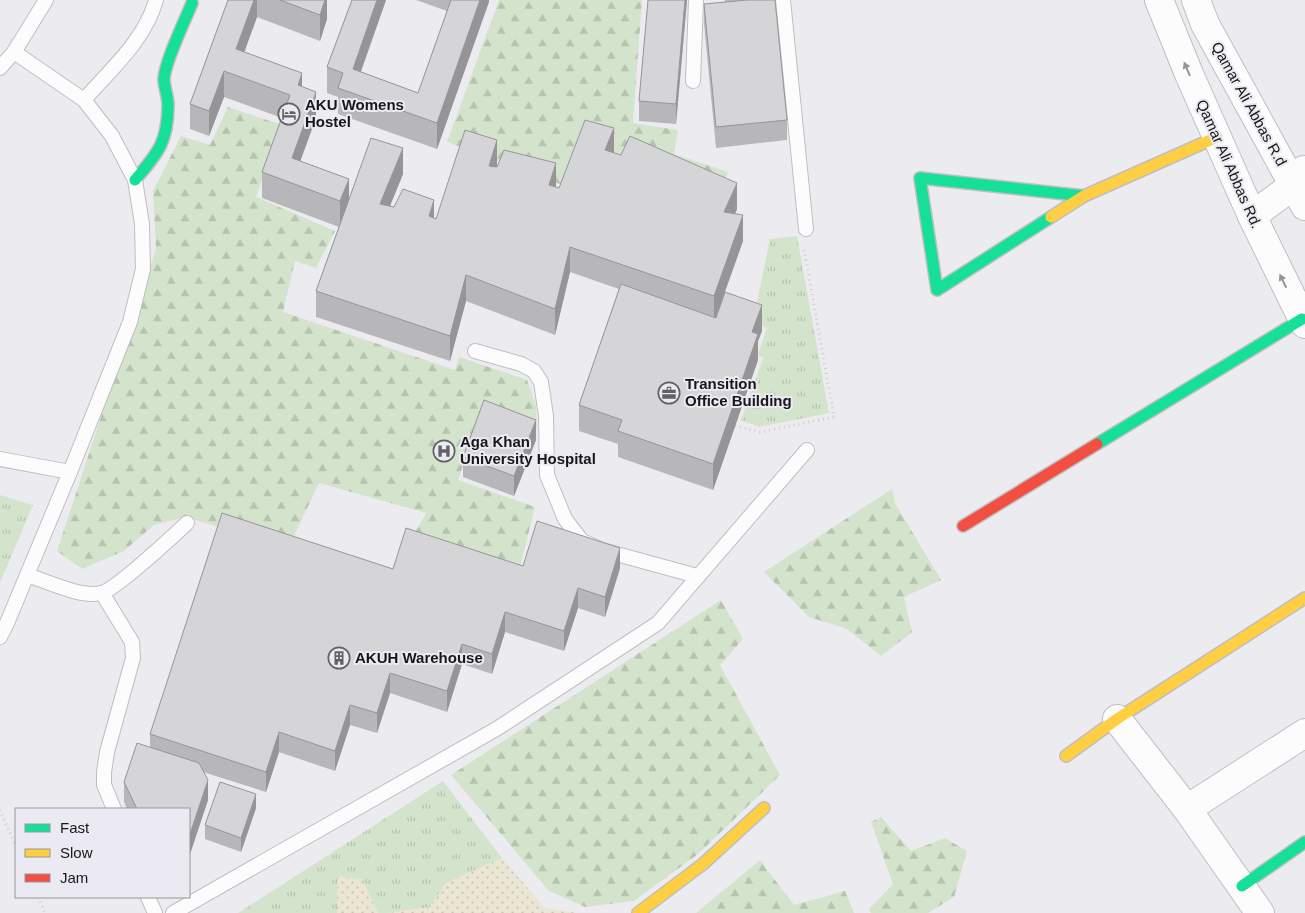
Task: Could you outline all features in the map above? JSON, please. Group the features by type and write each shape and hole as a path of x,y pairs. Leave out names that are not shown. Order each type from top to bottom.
{"street":[{"name":"Qamar Ali Abbas Rd.","path":"1159,0 1216,137 1304,322"},
{"name":"Qamar Ali Abbas R.d","path":"1196,0 1205,24 1301,187"},
{"path":"134,180 157,154 167,129 168,103 164,79 167,65 192,3"},
{"path":"1084,196 920,178 937,290 1084,196 1216,137"},
{"path":"1252,216 1301,187"},
{"path":"963,526 1304,322"},
{"path":"1066,756 1117,719 1304,601"},
{"path":"1117,719 1188,808 1260,913"},
{"path":"1188,808 1305,733"},
{"path":"638,913 704,864 764,808"},
{"path":"1242,886 1305,842"}],"lane":[{"path":"0,68 14,52 46,0"},
{"path":"84,100 139,39 153,11 156,0"},
{"path":"693,81 696,0"},
{"path":"783,0 806,229"},
{"path":"0,636 4,622 27,575 70,472 130,322 144,269 142,224 134,180 112,136 84,100 14,52"},
{"path":"475,351 521,364 534,371 541,382 546,416 548,475 565,518 582,541 602,550 697,576"},
{"path":"173,913 498,728 658,623 808,450"},
{"path":"0,459 70,472"},
{"path":"27,575 83,593 102,593 116,584 187,523"},
{"path":"102,593 132,642 133,658 107,752 104,772 104,784 114,808"},
{"path":"148,898 155,913"}],"path":[{"path":"735,426 760,432 834,416 803,241 806,229"},
{"path":"0,810 15,845"},
{"path":"38,898 45,913"}],"green space":[{"path":"499,0 642,0 633,123 678,130 674,154 728,172 719,196 583,139 565,186 447,142"},
{"path":"228,107 282,125 256,197 335,231 316,268 295,261 283,312 455,370 459,357 527,380 536,406 537,428 482,414 458,480 535,507 517,579 410,541 426,513 319,483 288,549 186,517 154,525 124,551 82,569 57,551 156,249 153,191 181,136 210,145"},
{"path":"797,236 829,413 759,427 741,420 763,358 758,354 767,328 753,321 770,239"},
{"path":"892,489 895,503 941,580 904,597 912,632 881,656 847,629 809,617 764,572"},
{"path":"0,495 33,505 0,583"},
{"path":"721,600 743,639 720,665 780,775 698,854 634,901 585,907 549,891 451,775"},
{"path":"443,781 502,858 446,883 430,907 378,913 362,880 339,877 337,913 238,913"},
{"path":"881,817 911,851 945,838 967,851 954,897 928,913 871,913 869,909 893,884 871,822"},
{"path":"760,860 794,905 845,891 854,913 696,913"}],"sand":[{"path":"502,858 545,908 577,913 389,913 430,907 446,883"},
{"path":"338,877 362,879 378,913 337,913"}],"building":[{"path":"228,0 254,0 236,49 302,73 298,85 316,92 292,158 349,179 340,201 262,172 290,95 224,71 209,111 190,104"},
{"path":"280,0 325,0 320,15"},
{"path":"352,0 377,0 353,69 418,93 451,0 480,0 437,123 338,88 343,73 327,67"},
{"path":"648,0 685,0 676,104 639,101"},
{"path":"747,0 775,0 787,120 716,127 704,4"},
{"path":"585,120 614,128 605,150 621,155 630,136 737,183 724,212 743,215 714,296 570,247 555,309 466,275 450,336 316,291 371,138 403,148 380,204 394,207 403,189 434,200 429,216 436,219 465,130 497,140 489,166 497,167 504,150 556,163 549,185 559,188"},
{"name":"Transition Office Building","path":"621,284 716,318 725,292 762,305 752,332 758,334 713,464 618,431 622,420 579,405"},
{"path":"484,400 536,420 514,476 463,457"},
{"name":"AKUH Warehouse","path":"222,513 393,569 406,528 523,566 537,521 620,548 605,597 578,588 564,631 505,612 492,654 462,644 447,691 390,673 377,713 350,705 335,751 279,732 266,772 150,734"},
{"path":"137,743 199,763 208,780 190,834 190,808 137,808 124,782"},
{"path":"220,782 256,794 241,838 205,825"}],"traffic: fast":[{"path":"135,180 156,154 164,138 168,118 164,82 165,71 192,3"},
{"path":"1051,217 937,290 920,178 1084,196"},
{"path":"1097,444 1302,319"},
{"path":"1242,886 1305,842"}],"traffic: slow":[{"path":"1051,217 1084,196 1217,137"},
{"path":"1066,756 1117,719 1305,598"},
{"path":"638,913 703,864 764,808"}],"traffic: jam":[{"path":"963,526 1097,444"}],"place":[{"name":"AKU Womens Hostel","path":"289,114"},
{"name":"Transition Office Building","path":"669,393"},
{"name":"Aga Khan University Hospital","path":"444,451"},
{"name":"AKUH Warehouse","path":"339,658"}]}
